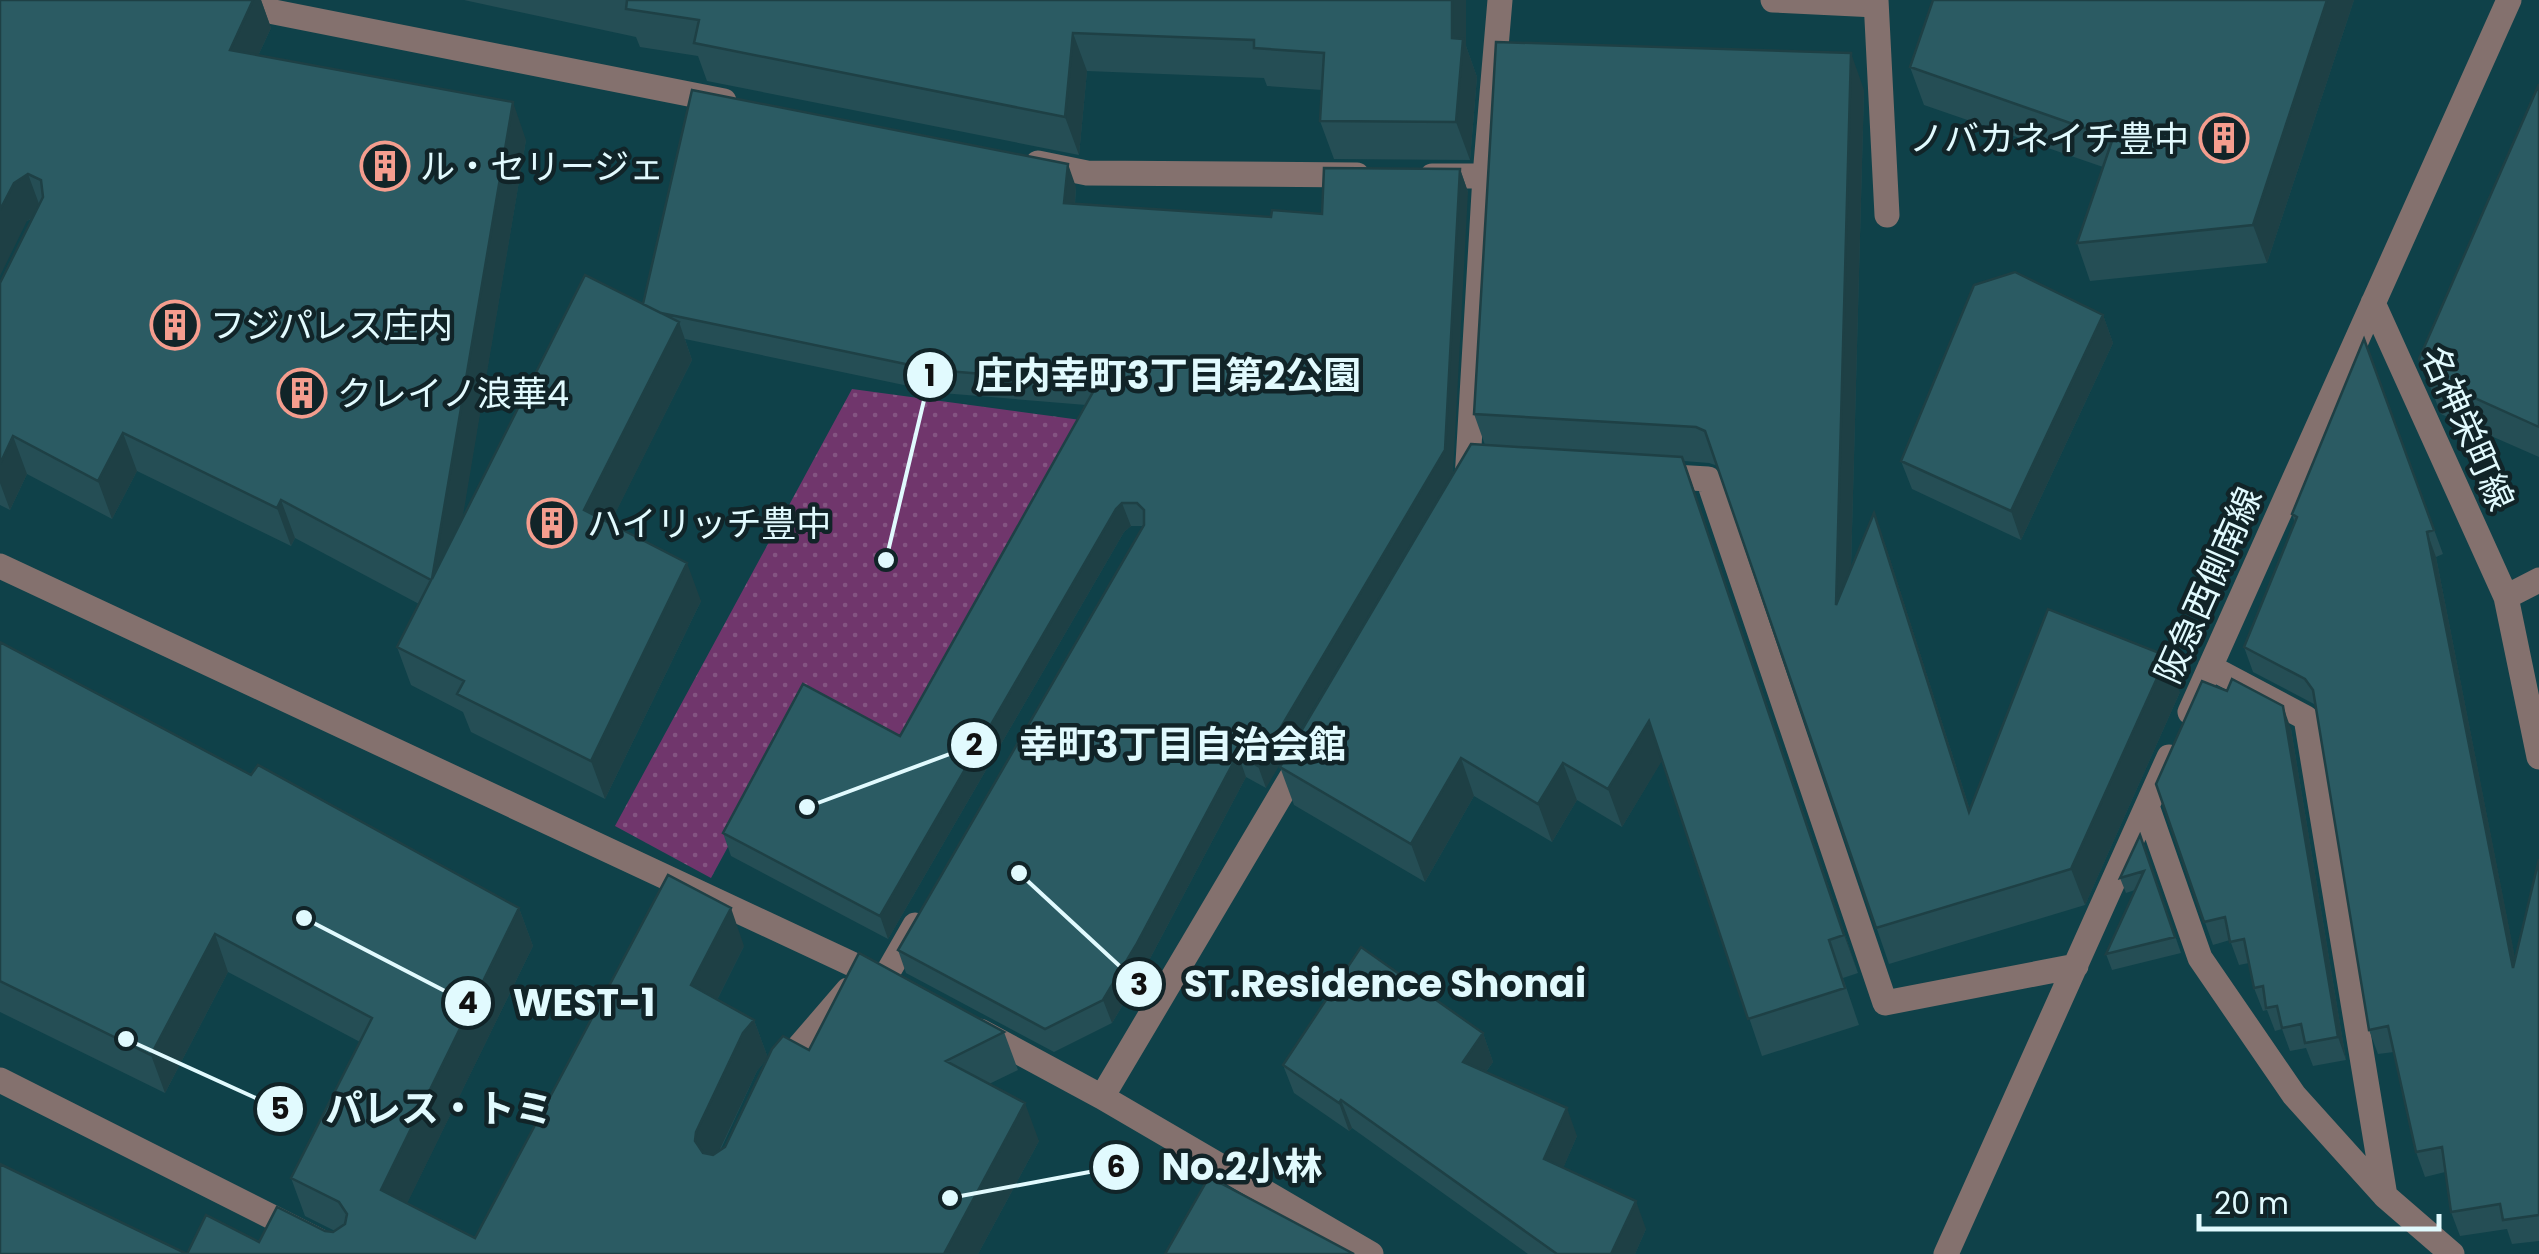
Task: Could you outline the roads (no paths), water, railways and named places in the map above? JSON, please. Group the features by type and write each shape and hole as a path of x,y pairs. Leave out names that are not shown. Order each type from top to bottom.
{"street":[{"path":"244,0 756,107"},
{"path":"1458,496 1478,465 1485,176 1500,0"},
{"path":"1773,0 1876,3 1886,215"},
{"name":"阪急西側南線","path":"1946,1254 2509,0"},
{"path":"1009,157 1087,173 1485,176"},
{"name":"名神栄町線","path":"2373,303 2506,597 2539,757"},
{"path":"1628,474 1708,479 1885,1003 2076,966"},
{"path":"0,566 883,979"},
{"path":"2506,597 2539,580"},
{"path":"2210,667 2306,718 2384,1196"},
{"path":"1102,1097 1316,736"},
{"path":"2148,806 2200,958 2294,1095 2384,1196 2452,1254"},
{"path":"764,1094 772,1078 883,979 923,911"},
{"path":"951,1015 1102,1097 1371,1254"},
{"path":"0,1080 345,1254"}],"place":[{"name":"ノバカネイチ豊中","path":"2224,138"},
{"name":"ル・セリージェ","path":"385,166"},
{"name":"フジパレス庄内","path":"175,325"},
{"name":"クレイノ浪華4","path":"302,393"},
{"name":"ハイリッチ豊中","path":"552,523"},
{"name":"庄内幸町3丁目第2公園","path":"886,560"},
{"name":"幸町3丁目自治会館","path":"807,807"},
{"name":"ST.Residence Shonai","path":"1019,873"},
{"name":"WEST-1","path":"304,918"},
{"name":"パレス・トミ","path":"126,1039"},
{"name":"No.2小林","path":"950,1198"}]}
